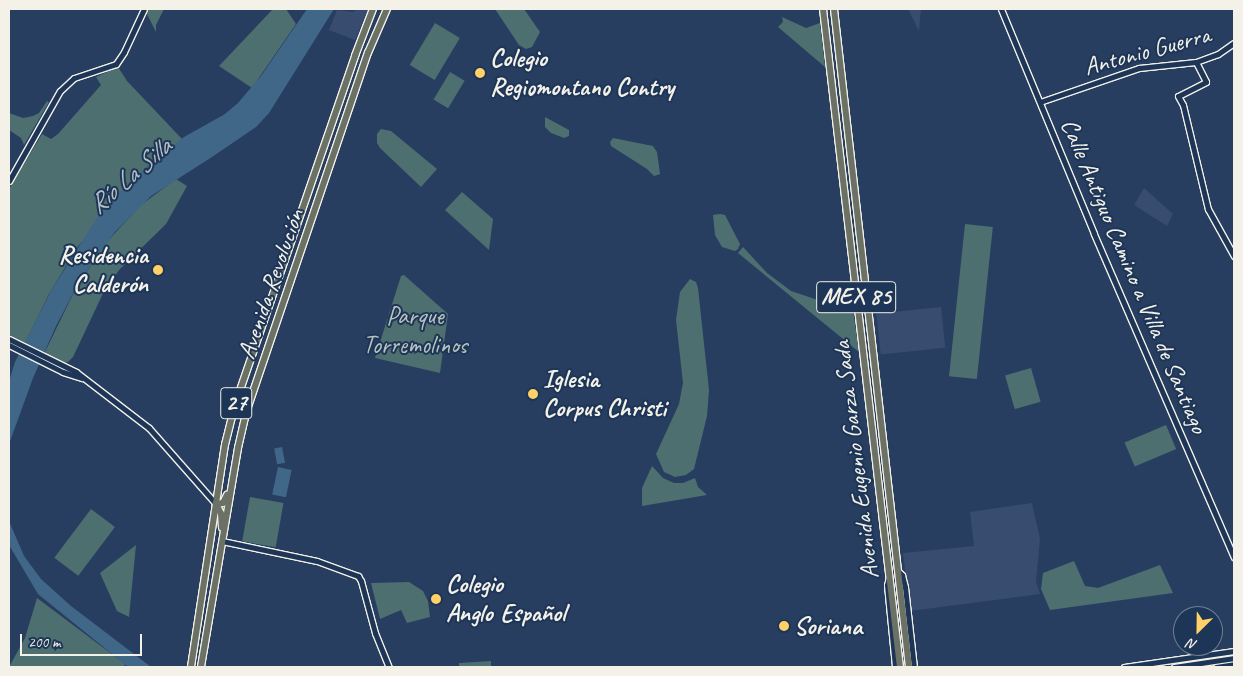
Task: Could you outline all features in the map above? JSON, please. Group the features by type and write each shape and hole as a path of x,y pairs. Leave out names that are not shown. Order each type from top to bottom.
{"highway":[{"name":"Avenida Eugenio Garza Sada","path":"823,9 900,667"},
{"name":"Avenida Eugenio Garza Sada","path":"834,9 909,667"}],"main road":[{"name":"Avenida Revolución","path":"191,667 225,445 235,405 359,45 374,9"},
{"name":"Avenida Revolución","path":"202,667 232,479 243,426 368,53 387,9"},
{"path":"359,45 368,53"},
{"path":"222,538 221,514 216,504 224,501 232,479"}],"street":[{"path":"9,182 60,91 74,78 116,64 124,52 144,9"},
{"name":"Calle Antiguo Camino a Villa de Santiago","path":"1001,9 1234,557"},
{"name":"Antonio Guerra","path":"1040,102 1139,68 1196,62 1218,54 1234,43"},
{"path":"1196,62 1206,82 1178,96 1183,106 1208,209 1234,256"},
{"path":"9,339 64,369"},
{"path":"9,345 85,379 149,428 216,504"},
{"path":"222,538 317,561 358,576 370,617 389,667"},
{"path":"897,571 902,575 905,587 914,667"},
{"path":"890,576 887,585 895,667"},
{"path":"1216,664 1234,651"},
{"path":"1124,667 1234,651"},
{"path":"1216,664 1234,658"},
{"path":"1174,667 1234,664"}],"shaded area":[{"path":"307,9 334,9 269,113 256,127 151,196 115,232 95,259 75,290 56,326 33,378 9,444 9,381 15,362 51,291 103,208 145,168 184,137 225,114 238,103 261,76"},
{"path":"359,9 368,9 355,40 329,30 337,10 352,12"},
{"path":"908,9 921,9 919,31"},
{"path":"1144,188 1173,214 1167,226 1134,205"},
{"path":"941,307 945,348 881,355 876,314"},
{"path":"282,447 285,463 277,464 274,449"},
{"path":"278,467 292,470 286,497 272,494"},
{"path":"1032,503 1040,539 1036,582 1040,594 910,611 903,553 974,546 970,512"},
{"path":"9,521 24,556 41,579 71,606 151,667 128,667 38,594 9,545"}],"green space":[{"path":"147,9 164,9 156,25 156,32 146,12"},
{"path":"273,9 286,9 296,24 252,88 219,66"},
{"path":"495,9 524,9 540,32 532,47 526,49 519,45"},
{"path":"782,17 806,28 820,23 825,67 778,27 783,22"},
{"path":"435,23 460,38 435,80 410,65"},
{"path":"118,67 127,81 182,139 131,182 76,249 48,296 25,343 9,335 9,189 42,134 51,139 58,134 101,85 96,77"},
{"path":"450,72 465,81 448,108 434,99"},
{"path":"47,101 49,102 24,145 21,138 9,130 9,113 23,118 33,116 39,113"},
{"path":"545,117 569,130 569,136 564,138 551,133 545,127"},
{"path":"381,129 391,131 437,169 421,187 380,148 377,143 377,134"},
{"path":"613,138 653,146 657,152 660,174 654,176 647,169 611,146 610,142"},
{"path":"176,179 187,186 166,224 120,269 106,287 73,357 64,363 44,354 75,290 105,244 141,205"},
{"path":"462,192 493,219 489,250 445,210"},
{"path":"713,215 725,215 740,244 735,251 722,247 715,235"},
{"path":"965,224 993,227 977,379 949,376"},
{"path":"743,247 767,273 791,291 821,301 851,297 859,352 738,253"},
{"name":"Parque Torremolinos","path":"404,275 448,314 440,373 375,358 401,276"},
{"path":"690,279 696,282 698,288 709,390 707,416 694,469 686,475 675,477 664,472 656,454 679,404 683,383 676,320 680,292"},
{"path":"1031,368 1041,402 1015,409 1005,375"},
{"path":"1166,425 1176,449 1135,467 1125,443"},
{"path":"652,466 663,478 674,483 683,483 695,478 698,487 707,495 642,506 642,488"},
{"path":"250,497 283,503 276,547 242,541"},
{"path":"91,509 115,527 78,576 54,558"},
{"path":"136,545 129,617 117,611 100,573"},
{"path":"1074,561 1085,586 1098,588 1160,565 1173,593 1050,610 1041,589 1043,573"},
{"path":"409,582 423,591 428,601 430,617 407,623 401,610 380,619 371,583"},
{"path":"37,598 125,664 124,667 9,667 25,638"},
{"path":"491,661 491,667 459,667 459,663"}],"place":[{"name":"Colegio Regiomontano Contry","path":"480,73"},
{"name":"Residencia Calderón","path":"158,270"},
{"name":"Iglesia Corpus Christi","path":"533,394"},
{"name":"Colegio Anglo Español","path":"436,599"},
{"name":"Soriana","path":"784,626"}],"water label":[{"name":"Río La Silla","path":"130,176"}]}
